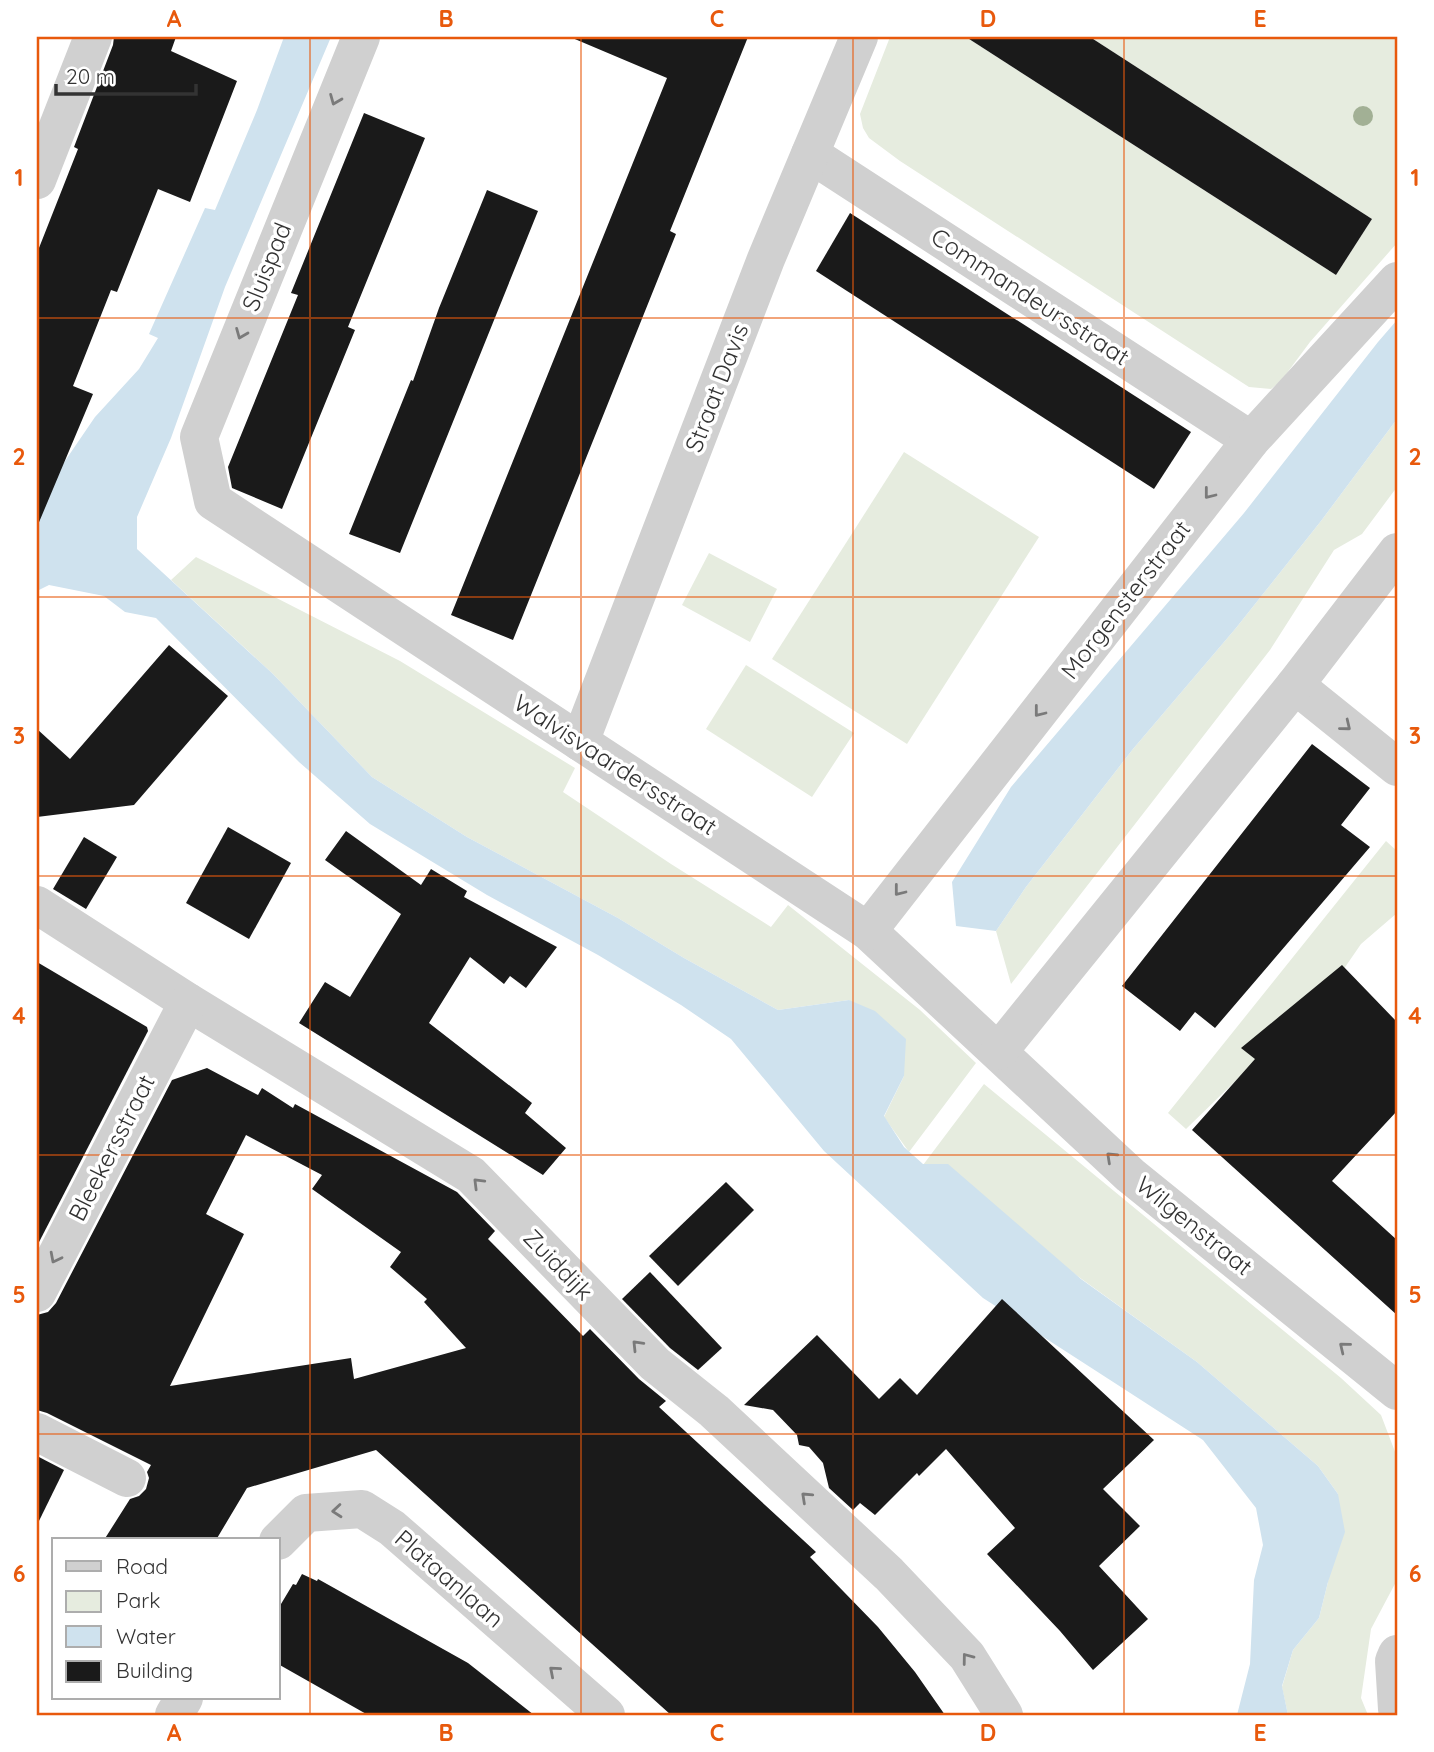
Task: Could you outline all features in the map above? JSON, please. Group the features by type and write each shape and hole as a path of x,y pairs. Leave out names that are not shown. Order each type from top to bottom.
{"street":[{"path":"37,180 93,37"},
{"name":"Sluispad","path":"213,501 199,437 361,37"},
{"name":"Straat Davis","path":"580,742 766,259 859,37"},
{"name":"Commandeursstraat","path":"810,154 1251,440"},
{"name":"Morgensterstraat","path":"868,931 1251,440 1397,281"},
{"name":"Walvisvaardersstraat","path":"213,501 868,931 999,1051"},
{"path":"999,1051 1295,685 1397,552"},
{"path":"1295,685 1397,767"},
{"name":"Zuiddijk","path":"37,905 188,1002 471,1175 656,1364 714,1410 889,1574 967,1656 1004,1715"},
{"name":"Bleekersstraat","path":"37,1293 188,1002"},
{"name":"Wilgenstraat","path":"999,1051 1130,1174 1397,1391"},
{"path":"37,1432 127,1478"},
{"name":"Plataanlaan","path":"280,1539 306,1513 362,1509 392,1528 606,1715"},
{"path":"1397,1654 1394,1661 1397,1710"}],"green space":[{"path":"890,37 966,37 1336,275 1372,219 1090,37 1397,37 1397,243 1310,342 1281,381 1271,389 1249,387 900,161 869,138 863,128 860,114"},
{"path":"1397,419 1397,487 1362,534 1334,550 1270,650 1011,984 996,931 1026,887 1133,749 1236,628 1321,521"},
{"path":"904,452 1039,537 907,744 772,659"},
{"path":"709,553 777,589 750,642 682,605"},
{"path":"196,557 400,661 575,768 563,792 771,927 788,905 920,1010 976,1063 909,1152 884,1117 904,1076 849,1000 778,1010 618,918 467,837 372,777 273,674 171,580"},
{"path":"746,665 854,733 812,797 706,729"},
{"path":"1386,841 1397,851 1397,913 1361,944 1330,989 1186,1129 1168,1113"},
{"path":"984,1084 1341,1378 1381,1415 1397,1457 1397,1580 1371,1629 1361,1698 1368,1715 1288,1715 1282,1687 1293,1650 1319,1618 1328,1582 1338,1494 1318,1466 1197,1362 923,1165"}],"water":[{"path":"284,37 331,37 225,287 171,438 137,517 137,549 273,674 372,777 467,837 618,918 778,1010 849,1000 875,1011 906,1039 904,1076 884,1116 904,1147 923,1164 948,1164 1081,1279 1197,1362 1318,1466 1338,1494 1345,1532 1319,1618 1293,1650 1282,1686 1288,1715 1237,1715 1250,1664 1254,1580 1263,1545 1256,1508 1203,1440 983,1298 824,1151 731,1039 598,955 487,895 370,824 299,762 156,618 125,612 104,596 49,585 37,591 37,502 95,417 139,369 158,338 149,334 205,208 215,210"},
{"path":"1397,320 1397,419 1236,628 1133,749 1026,887 996,931 956,926 952,882 1011,787 1244,513"}],"building":[{"path":"114,37 176,37 171,51 237,81 190,202 158,189 117,292 111,290 73,386 93,394 37,527 37,253 78,149 74,147"},
{"path":"570,37 748,37 670,231 676,234 513,640 451,615 667,78"},
{"path":"966,37 1090,37 1372,219 1336,275"},
{"path":"364,113 425,138 348,327 355,330 282,509 232,488 228,467 298,295 291,293"},
{"path":"487,190 538,211 400,553 349,534 411,380 413,381 439,308"},
{"path":"850,213 1191,432 1154,489 816,271"},
{"path":"169,645 228,696 134,805 37,817 37,729 70,759"},
{"path":"1312,744 1370,788 1341,825 1370,847 1215,1028 1195,1012 1180,1031 1122,986"},
{"path":"228,827 291,863 249,939 186,903"},
{"path":"346,831 421,885 431,869 467,891 464,897 557,947 526,988 510,976 504,984 470,957 429,1023 532,1103 525,1113 566,1148 543,1175 299,1023 325,982 350,997 401,914 325,860"},
{"path":"84,837 117,857 86,909 53,889"},
{"path":"37,962 147,1027 148,1031 37,1246"},
{"path":"1342,965 1397,1022 1397,1111 1332,1181 1397,1240 1397,1315 1192,1130 1255,1059 1241,1048"},
{"path":"207,1068 258,1095 262,1088 293,1108 295,1104 457,1192 495,1231 488,1239 583,1336 590,1329 639,1379 666,1401 659,1407 816,1552 810,1557 878,1627 915,1672 945,1715 671,1715 376,1450 247,1488 217,1538 105,1538 130,1499 139,1496 146,1489 149,1478 147,1472 151,1465 37,1410 37,1315 48,1312 56,1303 172,1080","holes":["246,1135 322,1175 312,1189 401,1252 390,1267 427,1299 424,1302 466,1348 354,1379 351,1358 170,1386 244,1234 206,1214"]},
{"path":"726,1182 754,1210 678,1286 649,1256"},
{"path":"650,1272 722,1348 698,1370 670,1348 622,1299"},
{"path":"1002,1299 1154,1440 1103,1489 1140,1526 1099,1566 1148,1619 1093,1670 987,1554 1015,1528 946,1449 919,1476 917,1473 875,1515 860,1503 853,1510 829,1488 823,1463 809,1447 799,1445 797,1435 773,1410 744,1405 817,1335 879,1399 900,1378 917,1395"},
{"path":"37,1456 64,1470 37,1525"},
{"path":"302,1574 317,1581 318,1579 468,1663 534,1715 368,1715 280,1665 280,1606 293,1584 296,1585"}]}
